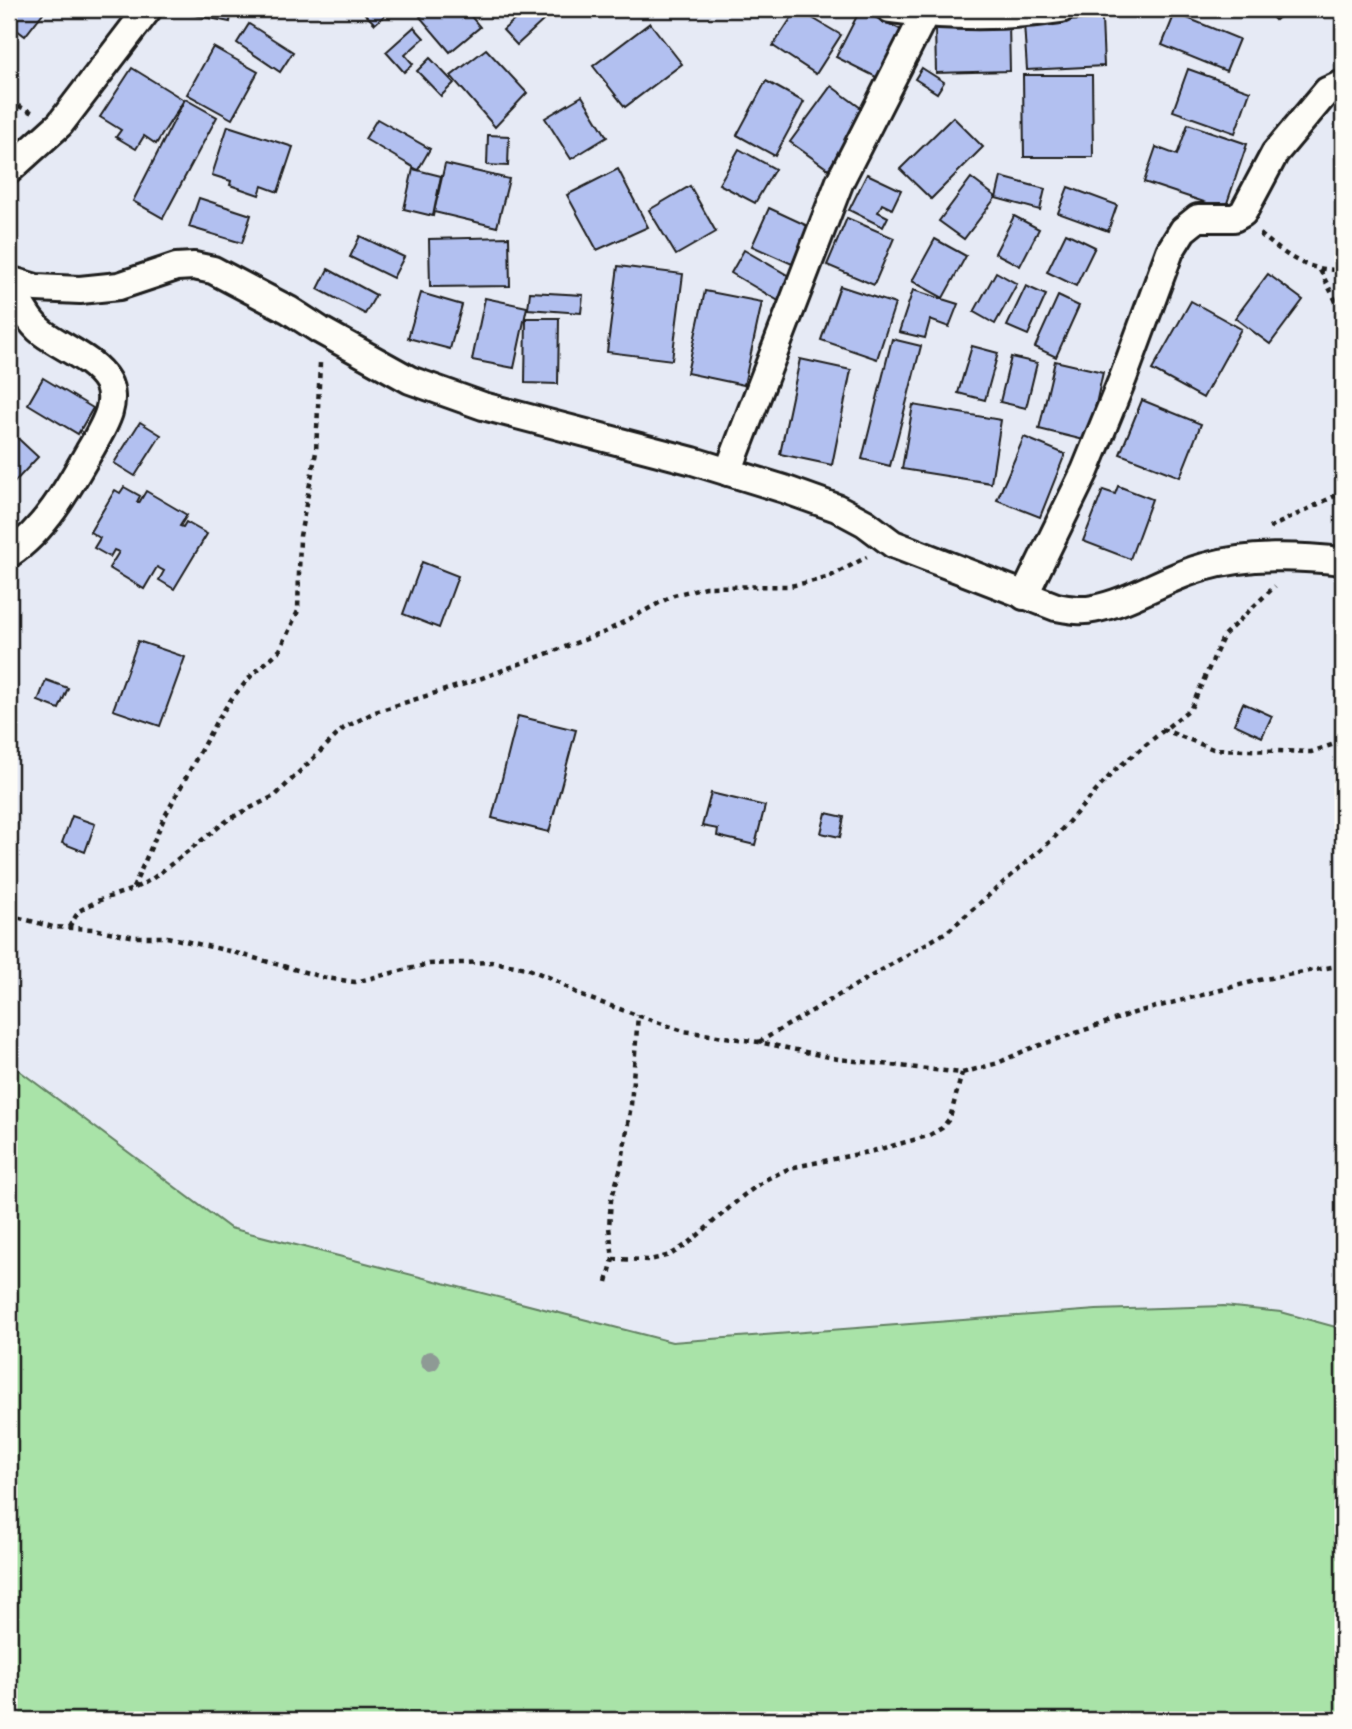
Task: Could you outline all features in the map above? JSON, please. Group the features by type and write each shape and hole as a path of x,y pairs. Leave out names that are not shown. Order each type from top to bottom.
{"street":[{"path":"9,170 60,124 148,9"},
{"path":"890,9 925,14 998,16 1061,9"},
{"path":"728,472 839,181 925,14"},
{"path":"1024,596 1085,471 1170,251 1183,230 1198,218 1239,216 1251,201 1275,153 1327,91 1343,84"},
{"path":"9,554 18,548 56,506 97,438 109,412 112,398 108,382 99,371 41,332 22,309 9,280 36,288 80,289 119,286 176,267 194,266 213,270 289,310 410,380 483,406 784,489 836,508 865,523 893,544 1056,607 1076,611 1109,606 1160,582 1204,566 1254,558 1306,557 1343,561"}],"path":[{"path":"1239,216 1290,258 1320,270 1343,270"},
{"path":"1320,270 1343,315"},
{"path":"132,889 165,816 216,722 232,698 280,650 298,611 300,536 316,452 320,330"},
{"path":"1262,532 1343,492"},
{"path":"68,928 79,911 152,879 229,819 276,795 344,728 375,712 474,681 605,632 674,595 705,587 790,586 827,578 893,544"},
{"path":"759,1042 948,931 1053,839 1115,770 1191,708 1224,635 1306,557"},
{"path":"1162,729 1213,749 1311,752 1343,741"},
{"path":"9,915 53,927 93,929 136,937 167,937 326,978 355,982 429,964 494,962 526,968 553,979 582,996 683,1031 759,1042 838,1059 962,1073 998,1063 1026,1050 1137,1012 1259,980 1343,965"},
{"path":"607,1282 613,1259 609,1227 611,1199 621,1167 631,1105 638,1015"},
{"path":"613,1259 650,1260 670,1255 689,1243 744,1195 767,1179 790,1168 873,1152 928,1136 943,1128 950,1118 962,1073"}],"green space":[{"path":"9,1063 230,1228 672,1342 1096,1310 1224,1306 1281,1312 1343,1329 1343,1720 9,1720"}],"building":[{"path":"9,9 46,9 25,36 9,24"},
{"path":"190,9 232,9 230,22 189,14"},
{"path":"371,9 392,9 375,24 365,14"},
{"path":"430,9 465,9 480,27 450,52 420,17"},
{"path":"527,9 535,9 545,19 517,45 503,30"},
{"path":"797,9 841,35 816,74 773,46"},
{"path":"1265,9 1288,9 1275,20"},
{"path":"860,10 906,32 882,80 836,57"},
{"path":"1175,13 1239,39 1226,71 1162,45"},
{"path":"1102,19 1104,66 1027,70 1024,23"},
{"path":"650,23 682,64 625,107 593,66"},
{"path":"1009,23 1010,71 936,73 935,24"},
{"path":"249,24 293,52 280,72 237,43"},
{"path":"414,27 424,38 405,55 413,64 404,72 386,52"},
{"path":"213,47 258,72 232,119 187,94"},
{"path":"486,49 527,93 495,127 451,76"},
{"path":"430,58 454,83 441,96 417,71"},
{"path":"132,68 184,100 156,144 144,136 136,149 116,137 121,130 100,117"},
{"path":"922,68 944,82 937,93 915,79"},
{"path":"1188,69 1250,91 1235,133 1173,111"},
{"path":"1023,75 1092,75 1093,157 1024,157"},
{"path":"766,81 804,102 775,156 737,135"},
{"path":"831,86 869,114 828,169 790,142"},
{"path":"582,96 607,137 571,159 545,118"},
{"path":"185,99 217,117 163,218 133,201"},
{"path":"953,117 983,147 931,199 900,169"},
{"path":"377,119 430,149 418,170 365,139"},
{"path":"1188,124 1247,144 1225,209 1144,182 1156,147 1177,155"},
{"path":"228,126 293,147 278,192 262,186 259,195 230,185 231,181 212,175"},
{"path":"488,135 509,136 508,166 487,165"},
{"path":"739,149 775,169 755,203 719,184"},
{"path":"445,164 509,179 497,227 434,212"},
{"path":"413,169 441,176 433,216 404,209"},
{"path":"618,169 648,227 597,250 567,195"},
{"path":"867,174 901,190 892,209 882,204 878,212 888,217 883,227 849,210"},
{"path":"1001,177 1045,189 1040,210 996,198"},
{"path":"971,178 996,197 964,239 939,221"},
{"path":"690,186 716,232 676,255 649,210"},
{"path":"1068,187 1117,205 1108,231 1058,213"},
{"path":"199,198 251,215 242,243 189,227"},
{"path":"769,208 810,227 792,264 752,246"},
{"path":"1014,216 1039,229 1020,266 995,253"},
{"path":"847,218 894,238 874,285 827,265"},
{"path":"1066,233 1095,247 1076,286 1047,272"},
{"path":"360,236 404,257 393,278 350,257"},
{"path":"509,237 510,286 430,287 429,239"},
{"path":"935,239 966,256 943,298 912,281"},
{"path":"744,250 796,280 782,303 731,273"},
{"path":"618,266 683,274 672,360 607,352"},
{"path":"328,269 376,295 365,314 318,289"},
{"path":"996,272 1017,284 995,324 974,312"},
{"path":"1268,274 1303,300 1270,344 1235,318"},
{"path":"840,286 895,304 877,359 821,340"},
{"path":"1026,286 1046,295 1028,335 1007,326"},
{"path":"913,290 958,304 949,327 930,320 925,338 899,332"},
{"path":"705,291 762,302 744,385 687,373"},
{"path":"530,292 583,295 581,313 528,309"},
{"path":"421,293 462,305 450,349 408,338"},
{"path":"1058,296 1079,306 1056,357 1035,347"},
{"path":"485,298 527,307 514,368 472,360"},
{"path":"1191,301 1241,329 1203,398 1152,370"},
{"path":"526,318 559,318 558,384 525,383"},
{"path":"892,339 921,346 890,466 862,459"},
{"path":"972,346 998,353 985,400 958,393"},
{"path":"1011,357 1037,363 1026,408 1000,402"},
{"path":"800,359 851,370 832,465 780,454"},
{"path":"1055,361 1103,372 1088,441 1039,429"},
{"path":"43,378 93,408 78,434 28,404"},
{"path":"1142,400 1201,424 1180,477 1120,454"},
{"path":"913,405 1001,420 991,483 902,469"},
{"path":"140,422 161,435 135,476 114,463"},
{"path":"9,430 38,457 9,488"},
{"path":"1024,437 1065,454 1040,517 997,500"},
{"path":"1118,486 1152,499 1130,559 1083,541 1103,490 1115,494"},
{"path":"124,487 140,496 137,502 139,503 146,491 187,515 180,526 183,527 186,522 207,534 174,589 159,580 164,571 157,567 144,589 109,568 119,552 114,550 110,557 94,548 100,538 90,532 115,490 120,493"},
{"path":"422,562 458,576 439,628 403,614"},
{"path":"138,641 185,657 160,726 113,710"},
{"path":"46,680 68,688 59,709 38,701"},
{"path":"1243,703 1272,716 1262,737 1234,724"},
{"path":"518,716 576,730 549,832 492,818"},
{"path":"711,793 765,806 755,845 717,836 718,829 702,826"},
{"path":"826,813 844,817 840,837 821,833"},
{"path":"72,816 95,824 85,852 62,843"}]}
